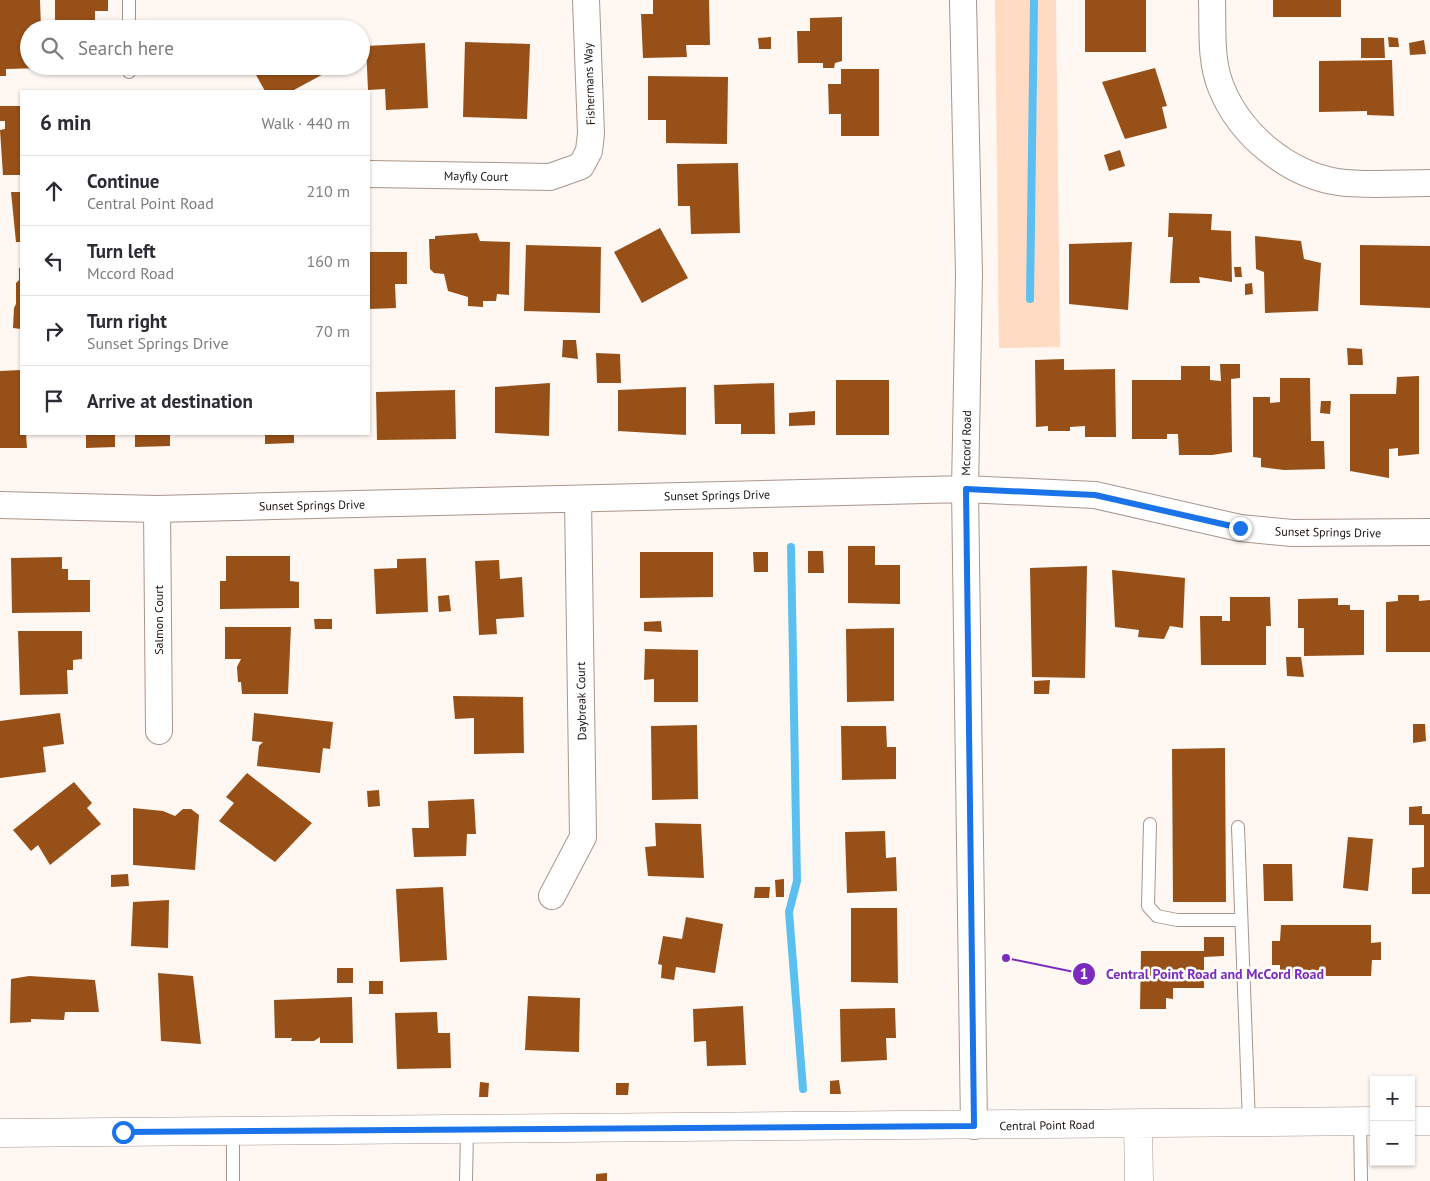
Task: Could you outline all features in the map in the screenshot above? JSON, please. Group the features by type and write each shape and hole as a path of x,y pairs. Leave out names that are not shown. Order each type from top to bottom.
{"street":[{"name":"Fishermans Way","path":"580,166 589,151 591,133 586,0"},
{"name":"Mccord Road","path":"963,0 969,275 966,489 974,1126"},
{"path":"1212,0 1213,55 1221,87 1240,121 1268,150 1299,171 1338,182 1430,183"},
{"name":"Mayfly Court","path":"370,174 550,177 580,166"},
{"name":"Sunset Springs Drive","path":"0,505 157,509 966,489 1095,495 1240,528 1292,533 1430,532"},
{"name":"Daybreak Court","path":"552,896 583,837 578,499"},
{"name":"Salmon Court","path":"157,509 159,731"},
{"name":"Central Point Road","path":"0,1133 974,1126 1367,1121"},
{"path":"1415,1121 1430,1121"},
{"path":"1138,1124 1139,1181"}],"lane":[{"path":"129,0 129,20"},
{"path":"1150,824 1148,906 1156,916 1177,920 1241,920"},
{"path":"1238,827 1249,1123"},
{"path":"1361,1181 1367,1121"},
{"path":"466,1181 467,1130"},
{"path":"233,1131 233,1181"}],"shaded area":[{"path":"995,0 1056,0 1060,347 999,348"}],"building":[{"path":"0,0 40,0 41,20 20,20 20,69 6,69 6,76 0,76"},
{"path":"55,0 108,0 108,11 95,11 95,20 55,20"},
{"path":"653,0 709,0 710,45 686,45 687,57 643,58 641,14 653,14"},
{"path":"1085,0 1146,0 1146,52 1085,52"},
{"path":"1273,0 1341,0 1341,17 1273,17"},
{"path":"842,17 842,61 835,63 834,68 823,68 823,63 798,63 797,31 810,31 810,18"},
{"path":"771,37 771,49 759,49 758,38"},
{"path":"1388,37 1398,38 1399,47 1389,47"},
{"path":"1361,38 1384,38 1385,58 1361,58"},
{"path":"1424,40 1426,54 1410,55 1409,43"},
{"path":"465,42 530,44 527,119 463,117"},
{"path":"425,43 428,108 386,110 385,89 368,90 370,46"},
{"path":"1392,60 1394,116 1367,115 1367,111 1319,112 1319,61"},
{"path":"1155,68 1167,106 1162,107 1167,128 1125,139 1102,82"},
{"path":"841,69 879,69 879,136 841,136 841,114 829,114 828,84 841,84"},
{"path":"256,75 322,75 294,90 264,90"},
{"path":"648,76 728,77 727,144 666,143 666,120 648,120"},
{"path":"0,106 20,106 20,175 3,175 0,130 5,129 5,121 0,121"},
{"path":"1120,150 1125,166 1109,171 1104,155"},
{"path":"738,163 740,233 691,234 690,206 678,206 677,164"},
{"path":"11,192 20,192 20,242 16,242"},
{"path":"1169,213 1212,214 1211,230 1231,231 1232,282 1199,277 1200,283 1170,283 1173,237 1168,237"},
{"path":"660,228 688,278 642,303 614,252"},
{"path":"477,233 480,241 510,242 509,295 497,294 496,301 483,301 483,307 468,306 468,297 448,291 444,274 434,273 430,269 429,239 435,239 435,236"},
{"path":"1255,236 1301,241 1304,259 1321,263 1318,311 1265,313 1264,272 1256,269"},
{"path":"1132,242 1128,310 1069,304 1069,244"},
{"path":"526,245 601,247 600,313 524,311"},
{"path":"1360,245 1430,246 1430,308 1360,305"},
{"path":"370,252 407,252 407,284 395,284 396,308 370,309"},
{"path":"1234,267 1241,267 1242,277 1235,277"},
{"path":"20,268 20,329 13,328 16,283 19,280"},
{"path":"1252,283 1253,294 1245,295 1245,284"},
{"path":"563,340 576,340 578,359 562,357"},
{"path":"1347,348 1362,349 1363,365 1348,365"},
{"path":"596,353 620,354 621,383 597,383"},
{"path":"1064,359 1064,370 1115,369 1116,437 1085,437 1085,426 1070,427 1070,431 1048,431 1048,426 1036,427 1035,360"},
{"path":"1220,364 1240,364 1240,378 1231,379 1232,452 1212,455 1179,455 1178,434 1167,434 1167,439 1132,439 1132,380 1181,380 1181,366 1210,366 1210,380 1221,381"},
{"path":"20,370 20,435 26,435 27,448 0,448 0,371"},
{"path":"1419,376 1419,454 1398,456 1398,448 1389,449 1389,478 1350,471 1350,394 1396,394 1397,377"},
{"path":"1280,378 1310,378 1311,441 1324,441 1325,469 1284,470 1261,467 1261,458 1253,457 1253,397 1270,397 1270,403 1280,402"},
{"path":"836,380 889,380 889,435 836,435"},
{"path":"550,383 549,436 495,433 495,387"},
{"path":"774,383 775,434 741,434 741,424 715,424 714,385"},
{"path":"686,387 686,435 618,431 618,390"},
{"path":"455,390 456,439 377,440 376,392"},
{"path":"1321,401 1331,401 1330,414 1320,413"},
{"path":"815,411 815,425 789,426 789,413"},
{"path":"86,435 115,435 115,447 86,448"},
{"path":"135,435 170,435 170,446 135,447"},
{"path":"265,435 294,435 294,443 265,444"},
{"path":"848,546 875,546 875,565 900,565 900,604 848,603"},
{"path":"808,551 823,551 824,573 808,573"},
{"path":"640,552 713,552 713,597 640,598"},
{"path":"753,552 768,552 768,572 754,572"},
{"path":"226,556 290,556 290,581 299,582 299,608 220,609 220,581 226,581"},
{"path":"62,557 62,569 68,569 68,580 90,580 90,612 12,613 11,558"},
{"path":"426,558 428,612 376,614 374,569 397,568 397,559"},
{"path":"499,560 500,579 522,577 524,617 496,619 497,634 479,635 475,561"},
{"path":"1087,566 1085,678 1032,677 1030,568"},
{"path":"1112,570 1185,578 1183,628 1170,626 1164,639 1138,637 1139,630 1115,627"},
{"path":"449,595 451,611 439,612 438,596"},
{"path":"1398,595 1419,595 1419,601 1430,600 1430,652 1386,652 1386,602 1398,601"},
{"path":"1230,597 1270,597 1271,626 1266,626 1266,665 1201,665 1200,616 1222,616 1222,621 1230,621"},
{"path":"1338,598 1338,605 1350,605 1350,610 1364,610 1364,655 1304,656 1304,628 1298,628 1298,599"},
{"path":"314,619 332,619 332,629 315,629"},
{"path":"661,621 662,632 644,631 644,622"},
{"path":"225,627 291,627 288,694 242,694 241,682 238,682 237,667 241,659 225,659"},
{"path":"894,628 894,701 847,702 846,629"},
{"path":"18,631 82,631 82,659 73,660 73,670 67,670 68,694 20,695"},
{"path":"645,649 698,650 698,702 654,702 654,679 644,680"},
{"path":"1286,657 1301,657 1304,677 1287,676"},
{"path":"1050,680 1049,694 1034,694 1034,681"},
{"path":"453,696 523,697 524,753 474,754 474,718 455,719"},
{"path":"60,713 64,744 43,747 46,772 0,778 0,721"},
{"path":"254,713 333,722 330,749 323,748 320,773 257,766 259,746 263,742 252,741"},
{"path":"1413,724 1425,724 1426,741 1413,743"},
{"path":"697,725 698,799 652,800 651,726"},
{"path":"841,726 886,726 887,747 896,747 896,779 842,780"},
{"path":"1225,748 1226,902 1173,902 1172,749"},
{"path":"247,773 312,823 275,862 219,821 234,803 226,797"},
{"path":"74,782 92,803 87,808 101,824 50,865 38,845 31,851 13,830"},
{"path":"379,790 380,806 368,807 367,791"},
{"path":"474,799 476,834 467,834 466,856 414,857 412,828 429,828 428,801"},
{"path":"1422,806 1422,814 1430,814 1430,894 1412,894 1412,868 1424,867 1424,825 1409,825 1409,807"},
{"path":"133,808 163,811 175,816 183,809 191,809 199,815 195,870 133,865"},
{"path":"655,823 701,824 704,878 648,876 645,847 656,846"},
{"path":"885,831 886,858 896,857 897,891 847,893 845,832"},
{"path":"1348,837 1373,839 1368,891 1343,888"},
{"path":"1263,864 1292,864 1293,901 1264,901"},
{"path":"128,874 129,886 111,887 111,875"},
{"path":"784,879 784,897 776,897 775,880"},
{"path":"443,887 447,960 400,962 396,889"},
{"path":"755,887 770,887 769,898 754,898"},
{"path":"169,900 168,948 131,946 133,902"},
{"path":"851,908 897,908 898,983 851,982"},
{"path":"686,917 723,924 715,973 676,967 674,980 661,978 662,965 658,964 663,936 682,939"},
{"path":"1281,925 1371,925 1371,943 1381,942 1381,960 1372,960 1371,976 1280,976 1280,965 1272,965 1272,941 1280,941"},
{"path":"1204,937 1224,937 1224,956 1204,957 1204,988 1173,988 1173,999 1166,998 1166,1009 1140,1009 1141,951 1204,951"},
{"path":"337,968 353,968 353,983 337,983"},
{"path":"158,973 193,976 201,1044 161,1041"},
{"path":"29,976 95,980 99,1012 65,1012 64,1020 31,1019 31,1022 10,1023 11,979"},
{"path":"369,981 383,981 383,994 369,994"},
{"path":"528,996 580,998 579,1052 525,1050"},
{"path":"352,997 353,1043 320,1043 320,1037 314,1041 291,1041 292,1038 275,1038 274,1000"},
{"path":"743,1006 746,1065 707,1066 706,1041 694,1042 693,1009"},
{"path":"895,1008 896,1038 886,1038 887,1060 841,1062 840,1009"},
{"path":"437,1012 438,1033 450,1033 451,1068 397,1069 395,1013"},
{"path":"839,1080 841,1094 830,1094 830,1081"},
{"path":"480,1082 489,1083 488,1097 479,1097"},
{"path":"616,1083 629,1083 628,1095 616,1095"},
{"path":"607,1173 607,1181 596,1181 596,1174"}],"waterway":[{"path":"1030,299 1034,0"},
{"path":"791,547 797,881 789,912 803,1089"}],"place":[{"name":"Central Point Road and McCord Road","path":"1006,958"}],"route":[{"path":"123,1132 974,1126 966,489 1095,495 1240,528"}]}
